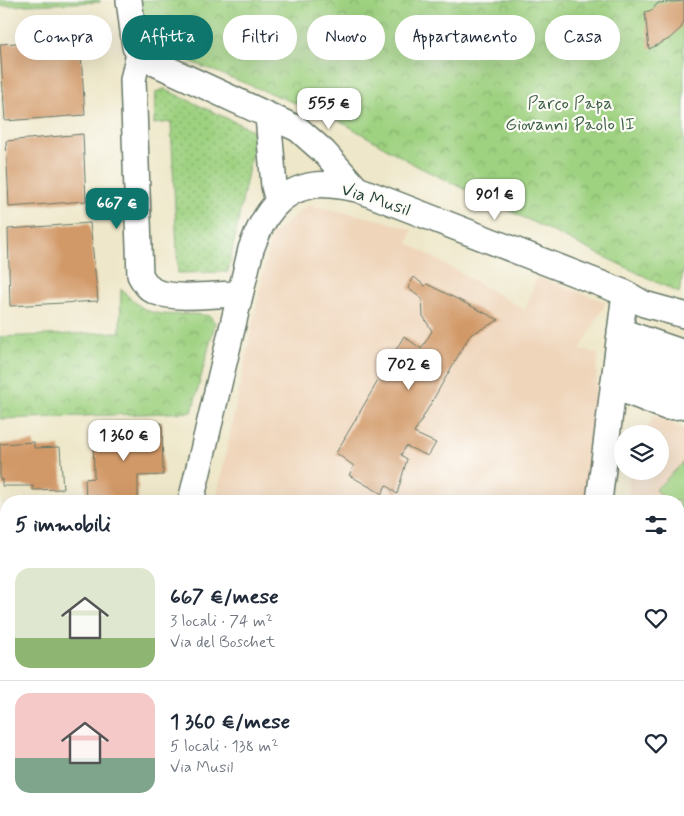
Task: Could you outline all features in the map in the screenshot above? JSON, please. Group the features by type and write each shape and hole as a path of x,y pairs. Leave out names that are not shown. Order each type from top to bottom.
{"street":[{"path":"129,0 131,15"},
{"path":"137,60 133,80 140,275 146,285 154,292 169,295 239,294"},
{"path":"149,60 298,129 324,152 357,189"},
{"path":"268,116 274,186 278,201"},
{"name":"Via Musil","path":"192,495 239,294 260,223 278,201 315,185 357,189 625,293 644,304 684,314"},
{"path":"600,495 625,293"},
{"path":"616,360 684,353"},
{"path":"616,360 684,376"},
{"path":"616,360 684,394"},
{"path":"616,360 666,407 682,406 684,403"}],"shaded area":[{"path":"308,205 382,220 412,230 408,243 525,310 537,277 606,302 580,350 598,353 589,495 217,495 271,236"},
{"path":"653,415 684,429 684,495 629,495 629,480 669,480 669,425 649,425"}],"green space":[{"path":"0,0 100,0 100,2 0,6"},
{"name":"Parco Papa Giovanni Paolo II","path":"140,0 684,0 684,268 679,293 417,166 338,120 186,60 213,60 213,15 142,15"},
{"path":"164,89 252,130 255,137 228,272 178,273 171,122 154,124 156,92"},
{"path":"121,289 133,301 153,312 210,316 215,323 192,412 0,419 0,337 120,332"},
{"path":"684,462 684,495 660,495 655,490 665,480 669,480 669,476"}],"building":[{"path":"684,1 684,21 681,28 669,39 649,49 645,12 652,10 658,3"},
{"path":"15,43 15,60 81,60 85,115 5,121 0,44"},
{"path":"83,134 86,201 9,207 6,141"},
{"path":"90,223 98,301 10,306 8,229"},
{"path":"414,277 425,286 427,284 499,320 470,335 414,433 436,443 428,456 406,446 401,455 407,459 397,494 386,485 382,494 349,475 354,466 336,453 404,336 421,349 432,331 423,316 422,299 408,288"},
{"path":"162,423 163,475 138,476 138,495 86,495 85,479 94,478 93,432 137,430 137,425"},
{"path":"34,442 34,448 60,447 63,489 33,490 33,486 2,486 2,479 0,479 0,444"}]}
